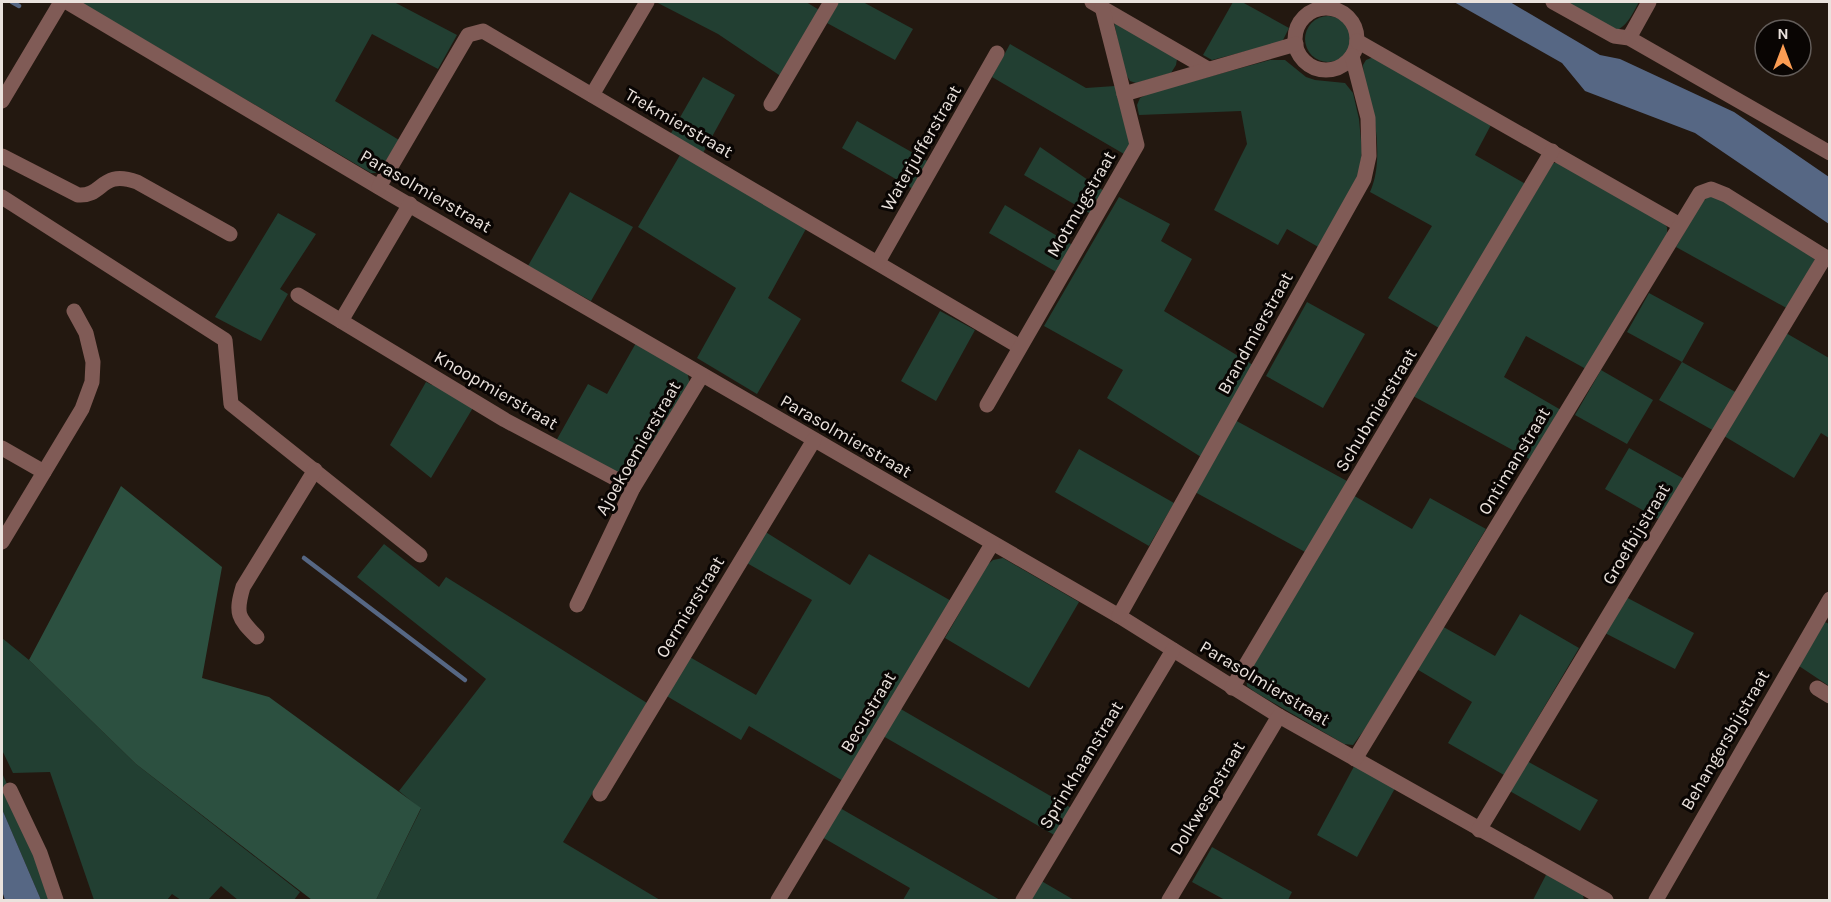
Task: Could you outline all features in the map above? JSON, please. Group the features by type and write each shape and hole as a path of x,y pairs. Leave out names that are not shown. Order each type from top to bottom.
{"street":[{"path":"2,101 61,2"},
{"name":"Parasolmierstraat","path":"67,2 379,187 1119,616 1279,716 1596,898"},
{"path":"592,95 647,2"},
{"path":"771,104 831,2"},
{"path":"1553,2 1614,36 1629,38 1830,153"},
{"path":"1629,38 1649,2"},
{"path":"1097,4 1208,69"},
{"name":"Motmugstraat","path":"987,405 1137,145 1097,4"},
{"path":"1321,5 1347,16 1353,23 1358,41 1352,56 1345,64 1325,70 1306,62 1299,54 1296,44 1297,28 1301,21 1321,5"},
{"name":"Trekmierstraat","path":"379,187 468,35 483,31 1020,347"},
{"path":"1358,41 1680,225"},
{"path":"1124,94 1296,44"},
{"name":"Waterjufferstraat","path":"878,262 997,53"},
{"name":"Brandmierstraat","path":"1119,616 1364,179 1370,156 1368,118 1352,56"},
{"name":"Schubmierstraat","path":"1232,688 1552,151"},
{"path":"2,156 78,195 85,195 113,178 123,177 137,182 230,234"},
{"name":"Ontimanstraat","path":"1355,759 1700,193 1711,189 1726,195 1827,259"},
{"path":"2,197 225,340 231,404 420,555"},
{"path":"341,321 410,204"},
{"name":"Groefbijstraat","path":"1479,830 1827,259"},
{"name":"Knoopmierstraat","path":"298,295 505,420 633,488"},
{"path":"2,542 82,409 92,382 93,362 89,343 74,311"},
{"name":"Ajoekoemierstraat","path":"577,605 633,488 702,375"},
{"name":"Oermierstraat","path":"600,794 814,440"},
{"path":"2,448 44,472"},
{"path":"256,637 240,620 237,606 243,587 315,470"},
{"name":"Becustraat","path":"778,900 992,544"},
{"name":"Behangersbijstraat","path":"1656,900 1830,599"},
{"name":"Sprinkhaanstraat","path":"1023,900 1173,650"},
{"name":"Dolkwespstraat","path":"1169,900 1279,716"},
{"path":"10,790 40,853 56,900"}],"green space":[{"path":"80,2 394,2 457,35 438,69 372,34 335,101 399,140 380,170 371,173"},
{"path":"656,2 806,2 821,11 782,77 718,34"},
{"path":"839,2 863,2 913,29 895,60 827,23"},
{"path":"1233,2 1242,2 1289,28 1282,42 1212,60 1203,55"},
{"path":"1551,2 1639,2 1625,24 1612,32"},
{"path":"1328,16 1337,17 1344,23 1350,30 1350,48 1344,55 1337,61 1328,62 1319,61 1312,55 1306,48 1305,39 1306,30 1312,23 1319,17"},
{"path":"1114,22 1177,59 1171,73 1136,83 1130,81 1124,71"},
{"path":"1010,44 1086,88 1115,86 1130,145 1124,154 992,77"},
{"path":"1371,58 1378,58 1492,123 1475,155 1529,186 1444,331 1388,298 1432,226 1370,192 1377,165 1377,145 1374,116 1363,65"},
{"path":"1270,60 1285,60 1306,77 1315,80 1345,83 1353,93 1359,119 1362,152 1358,179 1320,248 1287,229 1278,245 1214,210 1247,144 1241,111 1139,115 1137,105 1140,98 1150,93"},
{"path":"703,77 735,95 703,153 670,135"},
{"path":"857,121 929,162 913,189 842,148"},
{"path":"1040,147 1104,191 1091,214 1024,175"},
{"path":"680,155 807,227 768,298 801,319 757,394 697,358 736,288 638,227"},
{"path":"1553,163 1559,163 1663,222 1667,227 1667,235 1586,369 1526,336 1504,377 1561,410 1531,460 1413,396"},
{"path":"570,192 633,227 591,301 528,266"},
{"path":"1716,195 1816,257 1790,310 1676,247 1702,202"},
{"path":"1119,197 1170,224 1161,241 1192,259 1164,311 1253,365 1201,457 1107,398 1123,370 1044,326"},
{"path":"1005,205 1074,246 1058,273 989,233"},
{"path":"278,213 316,234 280,289 288,294 261,341 215,317"},
{"path":"1649,293 1704,323 1682,362 1627,332"},
{"path":"1307,302 1365,334 1323,408 1266,376"},
{"path":"940,311 975,330 936,401 901,381"},
{"path":"1786,333 1829,358 1829,438 1821,433 1794,478 1724,436"},
{"path":"636,343 687,372 690,384 635,472 617,475 556,441 588,384 607,394"},
{"path":"1682,362 1739,394 1716,432 1659,400"},
{"path":"1601,370 1653,400 1627,444 1575,415"},
{"path":"434,381 474,406 431,478 390,445 426,382 432,385"},
{"path":"1233,419 1347,481 1307,553 1193,491"},
{"path":"1629,448 1686,480 1662,521 1605,489"},
{"path":"1079,449 1174,503 1149,546 1055,492"},
{"path":"121,486 222,567 202,678 269,697 421,808 376,900 312,900 136,764 29,660"},
{"path":"1351,494 1412,529 1430,498 1486,529 1367,726 1353,745 1344,744 1255,692 1247,686 1246,677"},
{"path":"764,531 850,585 869,554 953,602 843,781 749,726 741,740 665,695 688,656 756,695 812,600 745,562"},
{"path":"384,544 439,587 446,577 647,703 563,842 660,900 376,900 421,809 399,791 486,679 357,577"},
{"path":"1003,558 1079,602 1029,688 945,638 987,565 993,560"},
{"path":"1622,595 1694,633 1675,669 1603,632"},
{"path":"1520,614 1579,648 1504,775 1448,743 1472,702 1415,668 1440,625 1495,656"},
{"path":"1825,622 1829,624 1829,686 1799,666"},
{"path":"2,638 29,660 136,764 300,892 294,900 238,900 221,886 208,900 181,900 172,894 167,900 94,900 50,772 13,773 2,750"},
{"path":"899,708 1073,809 1056,836 883,736"},
{"path":"1358,759 1399,781 1357,857 1317,835"},
{"path":"1525,760 1598,800 1580,831 1508,790"},
{"path":"2,773 57,900 41,900 2,809"},
{"path":"840,808 1000,900 903,900 910,888 822,837"},
{"path":"1212,847 1292,892 1288,900 1225,900 1192,882"},
{"path":"1547,873 1582,891 1584,900 1533,900"},
{"path":"1038,879 1074,900 1026,900"}],"water":[{"path":"1454,2 1510,2 1600,55 1620,59 1734,112 1829,177 1829,224 1695,133 1585,91 1562,63"},
{"path":"2,809 41,900 5,900 2,891"}],"waterway":[{"path":"12,2 19,6"},
{"path":"304,558 465,680"}]}
